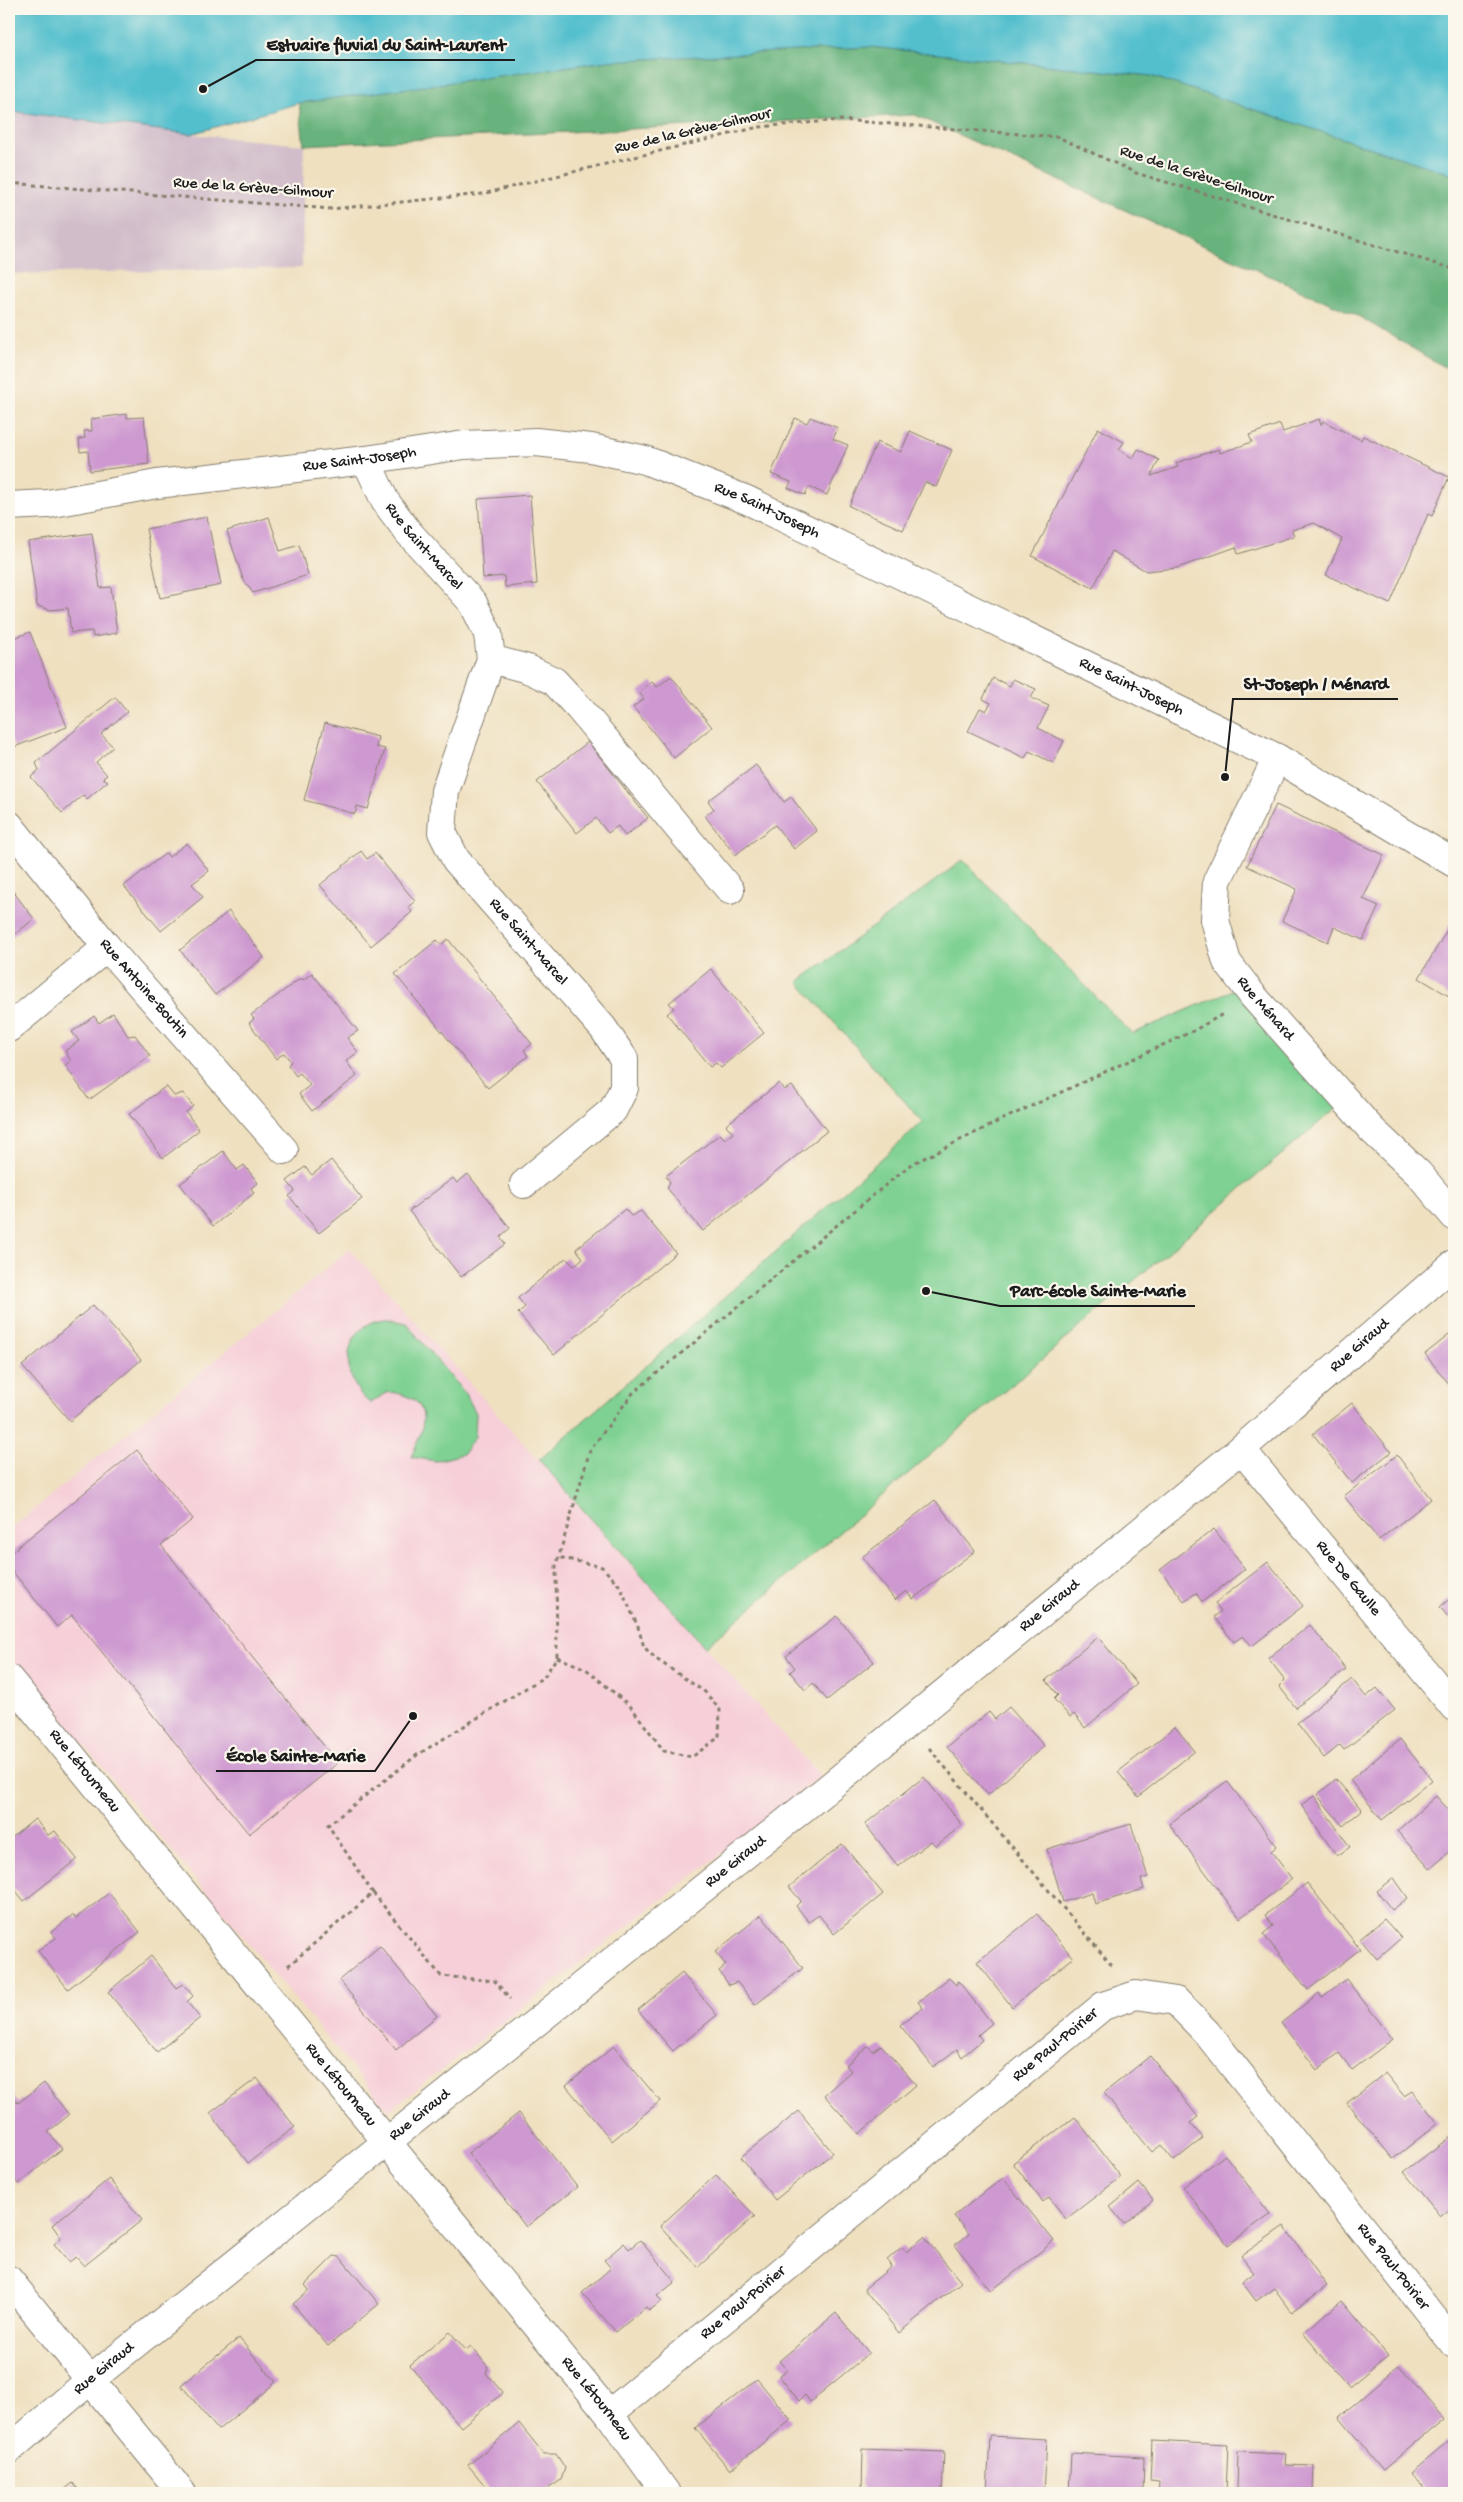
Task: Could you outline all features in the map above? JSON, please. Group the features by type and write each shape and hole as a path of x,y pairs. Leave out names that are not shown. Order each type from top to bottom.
{"street":[{"name":"Rue Saint-Joseph","path":"9,506 48,504 157,484 366,460 464,445 536,442 591,448 645,460 747,500 1277,758 1454,863"},
{"name":"Rue Saint-Marcel","path":"366,460 385,501 472,603 488,634 491,659 445,792 442,832 456,860 603,1028 624,1059 624,1088 614,1110 524,1184"},
{"path":"491,659 528,669 554,681 579,708 730,890"},
{"name":"Rue Ménard","path":"1277,758 1217,882 1214,920 1227,962 1253,996 1371,1129 1419,1174 1454,1216"},
{"name":"Rue Antoine-Boutin","path":"9,825 107,947 284,1150"},
{"path":"9,1028 107,947"},
{"name":"Rue Giraud","path":"9,2450 90,2380 907,1723 1241,1449 1454,1264"},
{"name":"Rue De Gaulle","path":"1241,1449 1454,1707"},
{"name":"Rue Létourneau","path":"9,1679 387,2140 608,2414 666,2493"},
{"name":"Rue Paul-Poirier","path":"608,2414 1103,2006 1136,1995 1176,2001 1207,2033 1454,2344"},
{"path":"9,2280 182,2493"}],"path":[{"name":"Rue de la Grève-Gilmour","path":"9,183 331,208 482,194 759,127 840,120 1058,137 1136,173 1454,269"},
{"path":"532,2024 495,1981 441,1976 373,1893 328,1826 417,1755 544,1677 557,1657 554,1583 558,1557 590,1450 633,1393 910,1165 997,1122 1194,1031 1253,996"},
{"path":"557,1657 586,1669 631,1708 664,1751 692,1757 718,1737 720,1710 705,1692 656,1659 644,1647 638,1627 620,1586 602,1567 558,1557"},
{"path":"907,1723 1136,1995"},
{"path":"262,1988 373,1893"}],"shaded area":[{"path":"9,111 191,134 304,145 302,268 9,274"},
{"path":"350,1249 821,1777 388,2111 9,1655 9,1530"}],"green space":[{"path":"870,47 1151,76 1454,175 1454,373 1358,316 915,115 304,145 299,103 608,61"},
{"path":"963,860 1132,1034 1244,985 1342,1103 705,1647 539,1460 923,1122 798,982"},
{"path":"388,1319 406,1323 466,1395 476,1413 475,1437 463,1454 436,1461 411,1457 423,1423 423,1414 420,1407 415,1401 406,1396 391,1392 370,1403 361,1395 350,1373 350,1349 354,1338 362,1329 373,1322"}],"water":[{"path":"9,9 1454,9 1454,175 1151,76 870,47 608,61 299,103 191,134 9,111"}],"building":[{"path":"127,414 127,418 144,417 149,464 90,471 88,451 80,452 79,439 85,438 84,431 92,431 91,419"},
{"path":"810,417 838,428 833,439 848,445 827,495 809,487 805,495 788,488 791,482 771,474 795,418 807,423"},
{"path":"1319,419 1321,425 1323,421 1361,440 1363,436 1449,477 1432,516 1428,514 1390,604 1326,575 1342,539 1314,523 1292,530 1294,536 1238,554 1236,547 1177,568 1146,571 1112,551 1093,588 1032,556 1098,428 1124,442 1119,450 1133,458 1138,449 1159,460 1151,476 1178,467 1176,463 1219,449 1220,453 1252,442 1249,435 1280,424 1283,432"},
{"path":"910,431 952,450 936,487 925,482 903,530 849,506 877,442 901,452"},
{"path":"530,495 537,584 505,587 504,576 483,578 478,499"},
{"path":"207,517 221,585 160,598 146,529"},
{"path":"269,517 280,551 299,545 308,575 253,593 243,579 227,531"},
{"path":"92,533 100,588 111,587 117,633 93,637 92,631 71,633 68,608 51,610 37,606 28,542"},
{"path":"30,632 67,727 14,747 9,733 9,640"},
{"path":"671,676 712,727 674,758 633,707 644,699 639,692 652,682 657,687"},
{"path":"993,678 1010,686 1013,679 1036,689 1031,698 1049,706 1038,728 1064,741 1053,763 1029,751 1025,758 968,731 980,708 986,711 991,703 983,699"},
{"path":"115,697 127,712 101,734 113,747 96,762 107,775 103,778 108,781 87,799 83,795 62,813 31,777 39,770 36,763"},
{"path":"325,723 378,737 376,747 385,749 368,809 357,806 355,814 304,800"},
{"path":"588,742 648,818 625,836 618,826 608,833 596,818 577,833 537,782"},
{"path":"756,765 784,802 791,797 817,831 794,849 775,825 735,855 705,816 714,809 708,801"},
{"path":"1276,805 1384,855 1363,899 1379,906 1363,940 1334,927 1328,942 1282,921 1297,889 1247,866"},
{"path":"187,843 209,871 192,884 203,897 161,931 124,886 166,853 169,857"},
{"path":"361,851 367,859 375,853 415,901 408,907 412,912 371,946 320,885"},
{"path":"9,886 34,919 9,939"},
{"path":"229,911 264,957 215,995 180,950"},
{"path":"1454,918 1454,999 1419,978"},
{"path":"448,939 532,1044 524,1050 528,1056 488,1088 395,974 437,940 441,945"},
{"path":"711,969 764,1033 721,1068 716,1063 710,1067 667,1014 674,1008 669,1003"},
{"path":"312,973 358,1031 347,1038 358,1052 346,1061 357,1076 312,1111 299,1094 310,1085 300,1073 296,1076 288,1065 291,1062 284,1053 276,1059 249,1023 254,1019 251,1015 301,978 303,980"},
{"path":"113,1013 128,1036 135,1035 150,1056 89,1100 65,1065 71,1061 65,1051 79,1041 72,1032 94,1016 99,1023"},
{"path":"779,1083 784,1090 792,1086 827,1131 703,1231 667,1188 670,1182 666,1176 720,1134 725,1139 733,1133 726,1125"},
{"path":"166,1086 174,1096 183,1093 193,1106 186,1112 199,1130 163,1158 129,1114"},
{"path":"223,1151 237,1170 244,1165 258,1183 251,1188 254,1193 213,1226 180,1184"},
{"path":"331,1160 362,1199 319,1233 289,1196 295,1191 287,1181 305,1167 312,1175"},
{"path":"468,1174 510,1228 500,1237 505,1244 461,1277 409,1211 453,1178 457,1183"},
{"path":"625,1209 631,1216 641,1211 676,1253 554,1355 518,1313 525,1307 518,1298 566,1258 574,1266 583,1258 576,1249"},
{"path":"93,1305 141,1360 70,1421 22,1366"},
{"path":"1454,1331 1454,1390 1425,1354"},
{"path":"1352,1403 1391,1452 1352,1483 1313,1434"},
{"path":"137,1450 193,1519 161,1545 338,1763 249,1834 72,1615 57,1627 9,1567 9,1554"},
{"path":"1397,1455 1431,1499 1379,1540 1344,1496"},
{"path":"935,1500 975,1551 913,1599 906,1591 895,1600 862,1557"},
{"path":"1214,1529 1245,1569 1202,1602 1196,1593 1184,1601 1160,1570"},
{"path":"1268,1562 1303,1606 1252,1646 1243,1636 1234,1642 1214,1617 1221,1611 1215,1603"},
{"path":"1454,1595 1454,1624 1440,1607"},
{"path":"837,1616 874,1662 827,1700 813,1683 805,1690 790,1672 795,1668 786,1656"},
{"path":"1310,1625 1346,1669 1296,1708 1279,1686 1285,1680 1268,1658"},
{"path":"1098,1637 1137,1684 1085,1728 1074,1714 1070,1717 1054,1699 1058,1695 1046,1680"},
{"path":"1352,1679 1366,1697 1377,1688 1395,1710 1344,1750 1340,1745 1324,1758 1297,1723"},
{"path":"1009,1707 1044,1746 988,1795 947,1747 989,1712 995,1719"},
{"path":"1175,1727 1195,1751 1138,1797 1118,1772"},
{"path":"1400,1739 1432,1780 1382,1820 1350,1780"},
{"path":"924,1777 962,1825 936,1846 931,1841 898,1866 865,1824"},
{"path":"1336,1779 1362,1810 1343,1826 1317,1795"},
{"path":"1227,1781 1277,1846 1271,1851 1292,1879 1240,1918 1169,1824"},
{"path":"1314,1796 1350,1847 1337,1856 1301,1805"},
{"path":"1436,1796 1454,1816 1454,1848 1430,1869 1397,1831"},
{"path":"35,1819 48,1835 55,1831 77,1859 24,1901 9,1882 9,1840"},
{"path":"1131,1824 1148,1877 1141,1879 1144,1889 1095,1904 1092,1893 1063,1902 1047,1849"},
{"path":"842,1844 883,1894 834,1934 819,1915 809,1922 796,1906 801,1901 789,1887"},
{"path":"1394,1878 1408,1898 1392,1910 1377,1891"},
{"path":"1307,1883 1360,1949 1308,1990 1263,1934 1273,1926 1265,1915"},
{"path":"109,1893 140,1932 68,1989 38,1951 56,1938 51,1932 73,1915 76,1918"},
{"path":"1037,1914 1073,1958 1012,2007 977,1962"},
{"path":"761,1915 803,1968 755,2005 737,1982 729,1985 719,1971 726,1965 715,1952"},
{"path":"1384,1919 1401,1938 1377,1959 1360,1939"},
{"path":"380,1946 437,2016 396,2050 339,1980"},
{"path":"151,1956 176,1988 183,1984 193,1996 187,2002 200,2018 157,2052 108,1992"},
{"path":"682,1973 717,2015 673,2051 638,2010"},
{"path":"949,1978 956,1985 958,1981 992,2023 978,2035 982,2040 962,2057 957,2049 933,2067 900,2025 923,2008 918,2002"},
{"path":"1346,1979 1393,2039 1352,2070 1339,2053 1317,2070 1281,2023 1319,1993 1322,1997"},
{"path":"881,2045 916,2085 859,2134 824,2095 851,2071 846,2065 868,2046 873,2051"},
{"path":"614,2046 660,2101 612,2141 566,2086"},
{"path":"1150,2056 1198,2117 1190,2123 1203,2138 1174,2161 1161,2145 1152,2152 1104,2093"},
{"path":"1385,2073 1404,2096 1412,2091 1438,2123 1393,2159 1347,2103"},
{"path":"257,2078 295,2127 248,2163 210,2113"},
{"path":"44,2083 69,2115 48,2132 62,2149 18,2184 9,2172 9,2091 18,2103"},
{"path":"799,2111 833,2153 775,2200 741,2157"},
{"path":"519,2113 577,2187 526,2227 468,2153"},
{"path":"1075,2117 1121,2177 1066,2219 1049,2197 1043,2202 1013,2163"},
{"path":"1454,2134 1454,2205 1440,2216 1404,2172"},
{"path":"1225,2155 1270,2214 1228,2245 1183,2187"},
{"path":"716,2175 755,2216 698,2267 660,2226"},
{"path":"1003,2178 1054,2241 991,2291 955,2245 969,2234 954,2216"},
{"path":"109,2179 142,2220 84,2266 76,2257 69,2262 54,2244 61,2238 52,2225"},
{"path":"1139,2183 1153,2200 1124,2224 1110,2207"},
{"path":"1284,2226 1327,2286 1292,2312 1274,2288 1256,2301 1242,2282 1254,2273 1241,2256"},
{"path":"924,2237 961,2282 899,2333 864,2289 891,2267 887,2260 902,2247 906,2252"},
{"path":"640,2240 675,2282 657,2296 662,2301 649,2311 646,2307 616,2332 582,2293 611,2268 604,2260 624,2243 629,2249"},
{"path":"334,2256 340,2257 379,2304 328,2346 293,2304 309,2290 305,2285"},
{"path":"1342,2301 1388,2356 1349,2388 1303,2333"},
{"path":"836,2313 869,2353 810,2402 805,2395 799,2401 779,2376 787,2370 779,2361"},
{"path":"450,2332 466,2350 471,2346 488,2367 486,2373 503,2393 461,2427 410,2365"},
{"path":"239,2338 276,2382 218,2430 181,2385"},
{"path":"1399,2366 1444,2419 1383,2470 1339,2417"},
{"path":"757,2379 791,2420 730,2470 695,2428"},
{"path":"519,2423 544,2454 556,2454 565,2468 561,2480 542,2493 498,2493 495,2489 491,2493 468,2465"},
{"path":"990,2436 1047,2439 1044,2493 987,2493"},
{"path":"1452,2437 1454,2439 1454,2493 1428,2493 1410,2472"},
{"path":"1152,2441 1228,2445 1226,2493 1158,2493 1159,2482 1150,2481"},
{"path":"863,2449 944,2452 942,2493 862,2493"},
{"path":"1238,2452 1286,2454 1285,2465 1314,2466 1313,2493 1237,2493"},
{"path":"1071,2453 1144,2457 1143,2493 1069,2493"},
{"path":"73,2483 81,2493 60,2493"}],"place":[{"name":"Estuaire fluvial du Saint-Laurent","path":"203,89"},
{"name":"St-Joseph / Ménard","path":"1225,777"},
{"name":"Parc-école Sainte-Marie","path":"926,1291"},
{"name":"École Sainte-Marie","path":"413,1716"}]}
